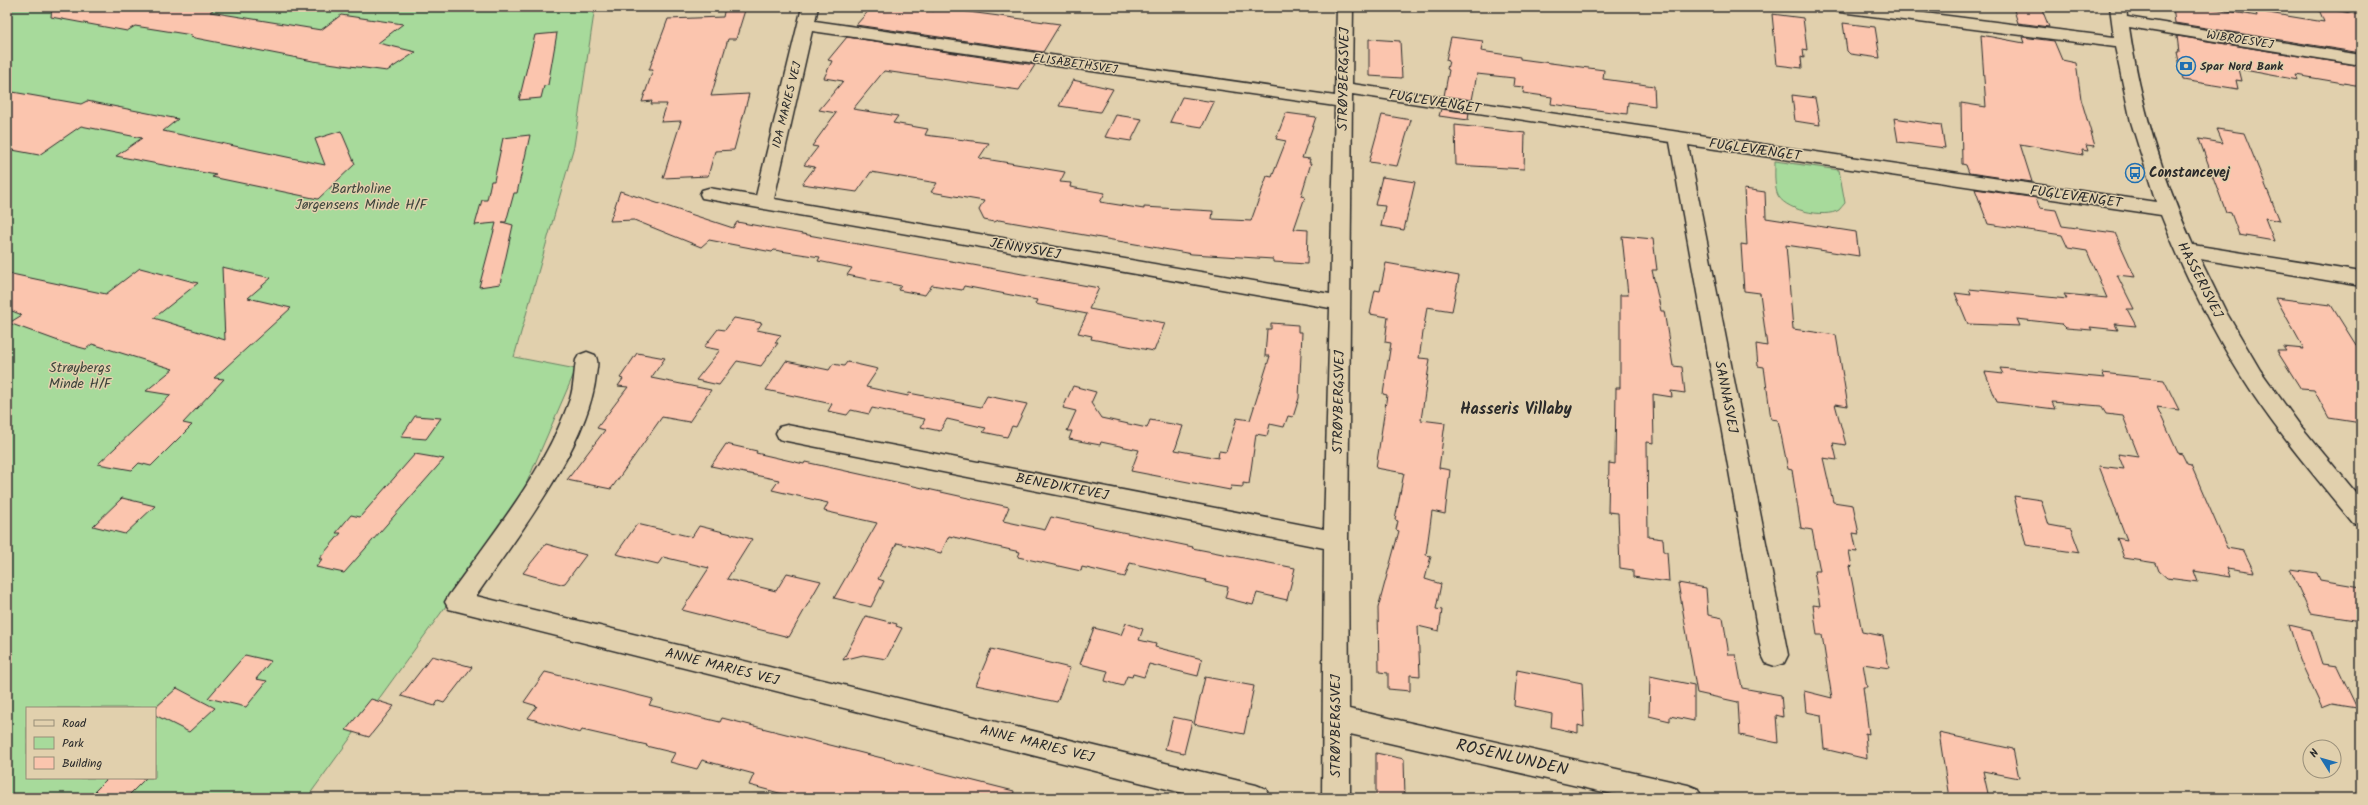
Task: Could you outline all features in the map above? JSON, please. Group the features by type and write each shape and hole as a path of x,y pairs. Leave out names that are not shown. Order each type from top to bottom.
{"street":[{"name":"IDA MARIES VEJ","path":"764,203 810,7"},
{"name":"STRØYBERGSVEJ","path":"1336,798 1336,541 1345,7"},
{"path":"1840,7 2123,43"},
{"name":"HASSERISVEJ","path":"2119,14 2138,124 2167,210 2184,250 2224,327 2268,399 2361,516"},
{"name":"WIBROESVEJ","path":"2119,14 2361,60"},
{"name":"ELISABETHSVEJ","path":"807,25 1343,95"},
{"name":"FUGLEVÆNGET","path":"1343,95 1678,139 2167,210"},
{"name":"SANNASVEJ","path":"1678,139 1775,656"},
{"name":"JENNYSVEJ","path":"709,194 1340,303"},
{"path":"2184,250 2361,280"},
{"name":"ANNE MARIES VEJ","path":"587,360 582,398 565,438 527,502 458,602 1256,798"},
{"name":"BENEDIKTEVEJ","path":"787,433 1336,541"},
{"name":"ROSENLUNDEN","path":"1335,718 1688,798"}],"green space":[{"name":"Bartholine Jørgensens Minde H/F","path":"7,7 595,7 574,146 514,357 576,369 514,512 307,798 7,798"},
{"path":"1775,161 1839,170 1845,203 1839,210 1833,213 1824,214 1805,211 1787,204 1777,193 1775,181"}],"building":[{"path":"52,7 217,7 210,12 321,30 341,15 403,24 378,43 416,52 387,71 313,61 190,37 192,35 135,26 127,31 51,17"},
{"path":"725,7 746,7 736,39 728,39 711,96 749,94 734,150 715,151 708,176 663,178 681,121 661,122 667,104 651,104 652,101 642,102 653,70 649,70 668,19 723,17"},
{"path":"872,7 909,7 934,11 937,7 964,7 961,11 1060,24 1043,52 856,25"},
{"path":"2013,7 2041,7 2049,27 2018,23"},
{"path":"2173,7 2204,7 2257,16 2256,11 2324,22 2318,7 2361,15 2361,53 2175,23"},
{"path":"1772,14 1803,18 1807,50 1803,49 1804,58 1801,57 1802,68 1777,65"},
{"path":"1843,23 1875,27 1880,58 1850,54 1847,51"},
{"path":"557,33 548,85 544,86 541,98 519,100 535,35"},
{"path":"1981,35 2024,43 2022,37 2054,41 2062,60 2076,63 2081,99 2095,146 2086,145 2088,151 2082,150 2083,155 2020,144 2032,182 1969,173 1966,165 1962,164 1961,103 1986,107"},
{"path":"2177,36 2361,66 2361,86 2296,75 2298,80 2239,69 2242,81 2236,80 2238,89 2183,80 2177,52 2179,52"},
{"path":"847,37 1035,65 1019,90 884,71 853,109 898,116 893,123 928,129 925,135 989,143 979,158 1065,172 1060,182 1071,183 1070,187 1105,193 1100,202 1144,209 1144,207 1213,211 1212,219 1251,221 1267,176 1272,177 1286,141 1276,139 1286,113 1316,117 1302,158 1310,159 1309,163 1311,163 1301,196 1305,197 1294,229 1308,230 1307,264 1273,262 1273,259 1192,254 999,220 994,222 984,220 979,210 984,201 931,192 937,183 871,172 857,192 802,184 815,167 804,165 818,147 812,146 836,113 819,110 843,81 824,78 832,61 828,60"},
{"path":"1451,37 1483,41 1481,51 1520,57 1520,59 1604,70 1603,79 1654,86 1655,106 1628,102 1627,114 1551,104 1552,97 1523,93 1524,87 1513,86 1514,78 1477,74 1472,100 1444,96 1449,70 1447,69 1449,61 1446,60"},
{"path":"1369,39 1400,41 1402,78 1369,76"},
{"path":"1073,80 1113,89 1100,112 1059,106"},
{"path":"7,91 81,104 87,101 178,119 163,131 325,165 315,139 341,131 355,164 318,199 212,177 216,175 116,156 142,138 81,126 39,155 7,149"},
{"path":"1792,95 1815,98 1820,125 1795,121"},
{"path":"1182,97 1214,102 1202,127 1170,122"},
{"path":"1441,109 1469,113 1468,120 1439,116"},
{"path":"1116,115 1142,119 1131,141 1105,137"},
{"path":"1382,115 1411,120 1397,166 1369,162"},
{"path":"1894,118 1941,125 1945,148 1898,142"},
{"path":"1455,125 1525,133 1524,169 1456,165"},
{"path":"2217,129 2244,133 2280,221 2265,218 2274,241 2239,235 2231,213 2226,212 2199,139 2223,143"},
{"path":"530,135 517,193 514,193 506,222 502,222 513,225 500,284 479,287 496,223 475,225 482,200 487,200 491,181 494,181 503,138"},
{"path":"1382,177 1415,182 1404,230 1381,226 1385,206 1375,205"},
{"path":"1744,189 1765,192 1766,218 1856,232 1859,256 1786,245 1793,329 1836,335 1848,406 1835,404 1846,445 1833,443 1837,460 1823,458 1833,502 1853,505 1859,534 1853,533 1857,552 1849,551 1852,567 1849,566 1862,632 1883,636 1889,668 1863,664 1867,687 1863,687 1869,734 1865,733 1867,759 1824,749 1821,715 1806,712 1804,691 1832,698 1822,635 1817,635 1813,605 1820,606 1814,571 1820,571 1812,530 1801,528 1792,470 1788,469 1778,420 1771,419 1764,367 1758,366 1756,344 1767,346 1760,293 1744,291 1741,244 1747,245"},
{"path":"1975,189 2036,198 2040,208 2056,210 2062,226 2115,233 2135,277 2117,275 2134,309 2127,309 2136,326 2115,324 2118,330 2090,327 2092,330 2066,328 2062,324 2017,319 2020,326 1968,324 1955,293 1971,295 1969,289 2067,299 2064,294 2107,298 2087,251 2068,248 2062,235 1988,224"},
{"path":"620,191 733,228 737,222 1099,288 1089,309 1165,323 1154,351 1091,339 1092,336 1078,333 1087,314 1035,304 1037,300 964,286 962,290 932,285 925,295 898,290 901,286 847,275 852,268 818,261 820,257 774,250 772,252 709,240 701,247 634,220 610,221"},
{"path":"1622,236 1653,239 1657,270 1652,270 1661,311 1664,311 1673,366 1682,367 1685,393 1671,391 1672,397 1653,394 1654,443 1647,442 1648,537 1663,539 1664,552 1667,552 1669,582 1633,577 1633,570 1620,568 1618,513 1608,512 1609,463 1615,464 1616,388 1620,388 1620,295 1628,295"},
{"path":"1386,263 1459,276 1452,311 1427,307 1419,358 1430,359 1421,420 1445,423 1439,468 1450,470 1445,514 1432,511 1426,555 1431,556 1425,579 1441,584 1436,609 1442,610 1439,631 1418,626 1420,676 1410,675 1410,691 1388,689 1388,673 1379,672 1378,608 1399,531 1396,530 1398,521 1395,520 1404,473 1376,468 1387,395 1383,394 1391,343 1385,342 1388,317 1370,314 1375,290 1380,291"},
{"path":"222,267 271,278 248,298 291,308 214,378 224,379 183,423 192,425 151,466 139,463 132,470 98,464 171,395 146,391 173,369 92,344 86,349 64,343 9,323 22,315 7,309 7,273 106,294 140,268 198,283 154,318 225,340"},
{"path":"2276,298 2331,305 2356,345 2361,346 2361,423 2329,418 2314,390 2301,389 2277,351 2286,351 2283,347 2304,349"},
{"path":"734,318 762,323 757,330 781,335 775,343 778,343 761,366 737,361 719,385 696,380 720,350 704,347 718,329 725,330"},
{"path":"1271,323 1298,325 1298,332 1302,332 1299,398 1293,417 1288,416 1284,427 1270,424 1267,436 1256,434 1249,484 1243,483 1243,487 1231,486 1230,490 1131,471 1139,450 1101,442 1100,445 1069,439 1072,431 1067,431 1076,411 1063,408 1073,386 1096,392 1091,403 1101,418 1147,428 1150,420 1183,426 1175,450 1218,458 1219,451 1226,452 1237,418 1250,420 1270,356 1265,356 1267,329 1271,329"},
{"path":"637,353 665,358 651,378 711,390 689,422 662,417 611,489 567,480 605,430 597,428 628,387 618,386 623,379 620,378"},
{"path":"786,361 829,370 833,364 844,366 847,362 878,369 866,387 908,396 909,393 981,407 987,396 1027,404 1016,427 1012,426 1007,437 983,432 986,428 947,419 940,431 921,427 925,419 872,408 869,414 851,410 847,415 828,411 832,404 766,390"},
{"path":"2000,368 2105,378 2102,373 2164,380 2179,410 2157,407 2178,453 2182,454 2187,464 2191,465 2227,548 2244,551 2254,572 2227,568 2230,577 2194,571 2198,582 2167,578 2159,571 2156,563 2124,558 2117,538 2127,540 2099,466 2124,469 2118,454 2139,457 2123,416 2106,414 2101,406 2052,402 2055,409 1997,402 1985,372 2003,374"},
{"path":"415,416 441,418 426,439 401,437"},
{"path":"726,444 757,451 756,453 804,464 805,462 1009,507 1003,521 1045,530 1051,517 1193,547 1192,548 1295,568 1287,600 1257,593 1253,605 1225,598 1228,587 1205,582 1206,580 1130,563 1125,577 1082,567 1081,571 1018,557 1020,552 949,536 941,553 897,543 878,579 884,581 871,607 834,598 877,523 824,511 828,503 772,490 779,480 711,466"},
{"path":"415,454 444,459 344,573 316,567 322,559 319,559 341,533 336,533 351,515 360,517"},
{"path":"2014,496 2041,500 2049,525 2071,529 2080,553 2026,545"},
{"path":"122,498 155,506 125,534 93,526"},
{"path":"637,524 692,537 699,526 752,539 727,579 776,591 787,573 821,581 789,637 682,610 709,568 663,557 658,564 616,554"},
{"path":"546,544 586,555 565,583 561,584 523,573"},
{"path":"2290,569 2317,573 2320,580 2361,587 2361,621 2310,613"},
{"path":"1678,583 1706,588 1708,615 1723,618 1729,655 1736,655 1742,688 1781,695 1783,717 1776,715 1778,743 1740,735 1738,702 1697,693"},
{"path":"866,616 897,624 896,626 902,628 886,659 863,655 843,660"},
{"path":"1126,623 1143,629 1139,640 1156,644 1155,647 1202,659 1198,676 1149,664 1144,677 1133,674 1132,677 1127,676 1123,686 1105,681 1108,671 1080,664 1094,628 1121,635"},
{"path":"2289,625 2311,630 2322,664 2337,666 2357,708 2332,704 2322,708 2300,660"},
{"path":"991,649 1070,668 1057,702 976,685"},
{"path":"245,655 271,661 256,679 267,681 246,707 208,698"},
{"path":"432,656 472,667 444,703 438,701 435,706 401,696"},
{"path":"1517,670 1582,683 1584,727 1578,725 1578,733 1551,727 1552,714 1514,706"},
{"path":"545,672 653,699 649,705 720,722 722,718 1014,791 1013,798 861,798 845,794 844,798 798,798 749,785 754,774 702,760 697,769 670,762 675,753 582,730 580,733 528,718 537,706 524,702"},
{"path":"1650,676 1694,685 1694,721 1670,716 1670,721 1649,716"},
{"path":"1205,677 1254,686 1244,734 1194,724"},
{"path":"177,688 215,708 189,732 156,716 156,707"},
{"path":"371,699 394,706 369,737 346,730"},
{"path":"1173,717 1192,721 1184,753 1165,749"},
{"path":"1939,733 2013,749 2019,778 1983,771 1989,798 1949,798"},
{"path":"1376,753 1404,759 1405,798 1376,798"},
{"path":"107,779 145,779 126,798 109,798 95,791"}],"place":[{"name":"Spar Nord Bank","path":"2186,66"},
{"name":"Constancevej","path":"2135,173"}],"district":[{"name":"Hasseris Villaby","path":"1516,409"}],"park label":[{"name":"Strøybergs Minde H/F","path":"80,376"}]}
